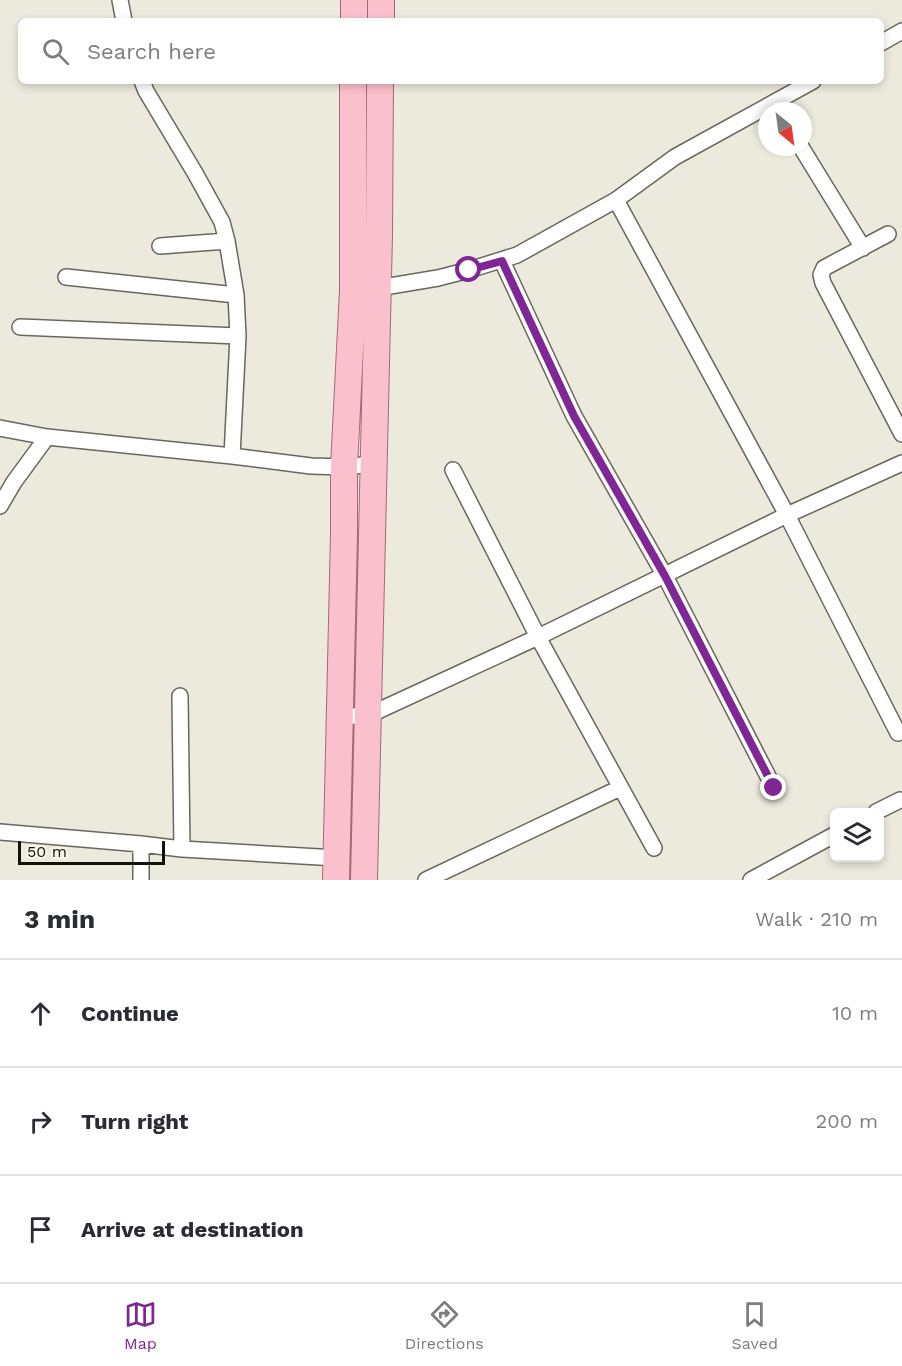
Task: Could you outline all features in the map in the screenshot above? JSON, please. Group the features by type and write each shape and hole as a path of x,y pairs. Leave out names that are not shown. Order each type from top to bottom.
{"main road":[{"path":"354,0 354,18"},
{"path":"381,0 381,18"},
{"path":"337,869 344,467 353,290 353,84"},
{"path":"364,880 381,84"}],"street":[{"path":"120,0 123,18"},
{"path":"884,41 902,31"},
{"path":"143,84 222,222 227,241 236,295 238,336 232,456"},
{"path":"783,102 809,84"},
{"path":"378,288 438,278 502,261 540,243 616,200 675,157 758,116"},
{"path":"807,156 863,248"},
{"path":"616,200 787,515 898,733"},
{"path":"888,234 824,268 822,279 902,434"},
{"path":"160,246 227,241"},
{"path":"502,261 574,416 665,576 774,788"},
{"path":"66,277 236,295"},
{"path":"20,327 238,336"},
{"path":"0,428 47,437 311,466 344,467 373,464"},
{"path":"0,506 14,482 47,437"},
{"path":"341,717 369,715 538,637 787,515 902,463"},
{"path":"453,470 538,637 654,848"},
{"path":"180,696 182,849"},
{"path":"426,880 620,788"},
{"path":"884,809 900,800"},
{"path":"0,832 141,844 337,869"},
{"path":"751,880 830,837"},
{"path":"141,844 141,880"}],"route":[{"path":"469,270 502,261 574,416 665,576 774,788"}]}
